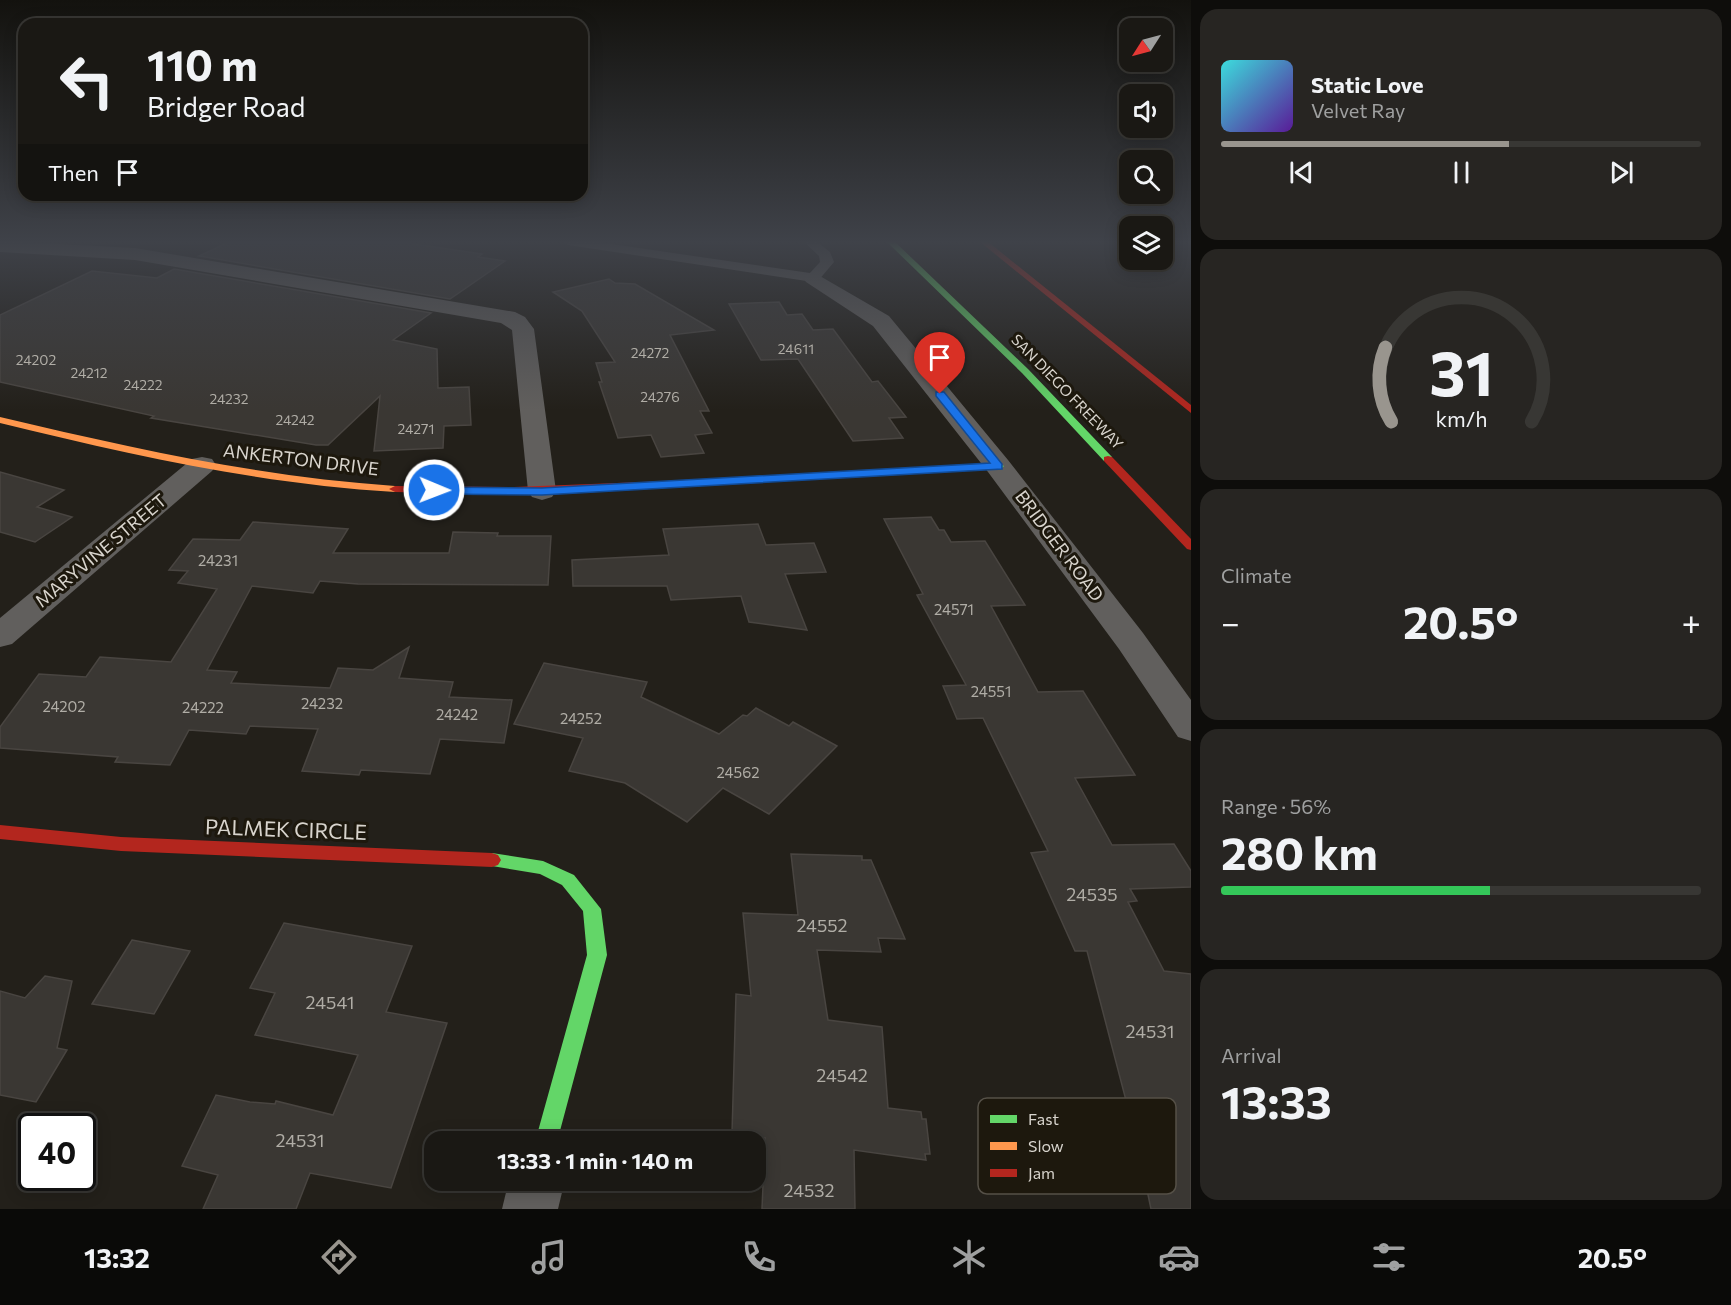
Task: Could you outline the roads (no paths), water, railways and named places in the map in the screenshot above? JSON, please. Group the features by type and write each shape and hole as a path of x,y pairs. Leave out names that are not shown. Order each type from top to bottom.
{"main road":[{"name":"SAN DIEGO FREEWAY","path":"949,297 1025,371 1191,546"},
{"path":"1052,297 1191,410"},
{"name":"ANKERTON DRIVE","path":"0,420 201,465 348,486 412,490 542,491 998,466"},
{"name":"PALMEK CIRCLE","path":"0,832 121,844 501,861 543,868 568,880 592,909 597,955 549,1131"}],"street":[{"path":"391,297 507,317 517,322 523,329 542,491"},
{"name":"BRIDGER ROAD","path":"844,297 881,321 998,466 1131,641 1191,728"},
{"name":"MARYVINE STREET","path":"0,636 201,465"},
{"path":"530,1209 534,1191"}]}
